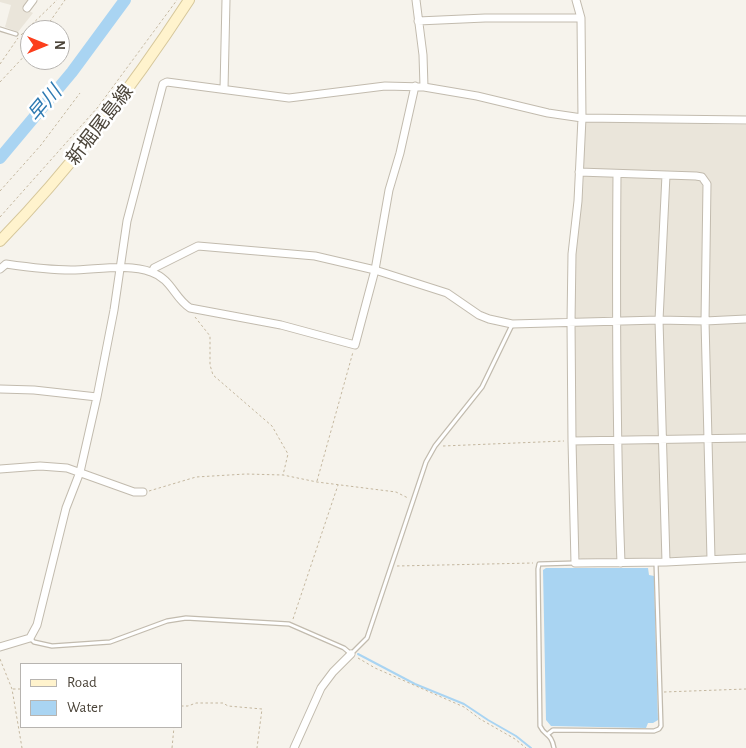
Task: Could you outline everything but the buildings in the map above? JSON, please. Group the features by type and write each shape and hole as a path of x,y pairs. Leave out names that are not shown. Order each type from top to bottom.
{"main road":[{"name":"新堀尾島線","path":"0,241 51,186 108,117 189,0"}],"street":[{"path":"27,8 33,0"},
{"path":"224,90 226,0"},
{"path":"416,0 423,55 424,87"},
{"path":"576,0 581,18 582,118 572,254 572,441 575,563 666,562 746,558"},
{"path":"418,21 485,18 581,18"},
{"path":"0,647 30,638 34,634 37,625 66,508 80,472 114,310 128,221 162,86 167,82 289,98 384,86 415,86 477,96 548,113 582,118 746,120"},
{"path":"0,269 3,264 69,270 120,268 152,272 172,285 183,303 190,308 281,325 355,345 375,270 389,190 400,153 415,86"},
{"path":"579,172 702,177 707,184 705,321 711,559"},
{"path":"617,174 616,440 621,563"},
{"path":"666,175 659,320 666,562"},
{"path":"152,272 154,268 198,246 315,256 375,270 448,292 479,315 512,324 746,319"},
{"path":"0,389 34,390 97,397"},
{"path":"572,441 746,438"},
{"path":"0,469 40,466 67,468 134,492 143,492"},
{"path":"294,748 321,688 333,672 351,654"}],"lane":[{"path":"0,29 16,34"},
{"path":"30,638 34,642 52,646 110,642 167,621 186,618 291,625 344,648 351,654 368,638 426,462 434,446 482,387 512,324"},
{"path":"548,734 553,730 654,731 659,729 656,562"},
{"path":"554,748 552,738 540,726 538,569 539,564 575,563"}],"path":[{"path":"0,64 21,36 57,0"},
{"path":"51,20 65,0"},
{"path":"0,217 98,107 177,0"},
{"path":"0,82 20,61"},
{"path":"0,190 41,145 80,93"},
{"path":"190,308 210,336 210,365 213,375 272,426 288,454 283,475"},
{"path":"317,482 355,345"},
{"path":"434,446 572,441"},
{"path":"143,492 196,477 246,474 283,475 317,482 396,492 413,501"},
{"path":"291,625 338,485"},
{"path":"392,566 539,564"},
{"path":"351,654 376,668 464,708 526,748"},
{"path":"0,659 12,689 22,748"},
{"path":"12,689 20,689"},
{"path":"659,692 746,689"},
{"path":"182,706 196,703 262,708 257,748"},
{"path":"172,748 174,728"}],"shaded area":[{"path":"0,0 36,0 29,11 33,13 27,20 20,20 20,29 18,32 5,27 11,5 0,2"},
{"path":"585,121 746,125 746,556 581,559 578,556 573,329 574,265 583,192"}],"water":[{"path":"546,568 648,568 649,575 654,576 658,720 648,723 646,728 551,726 546,720 543,570"}],"waterway":[{"name":"早川","path":"0,158 72,72 125,0"},
{"path":"358,654 415,684 464,704 516,736 531,748"}]}
